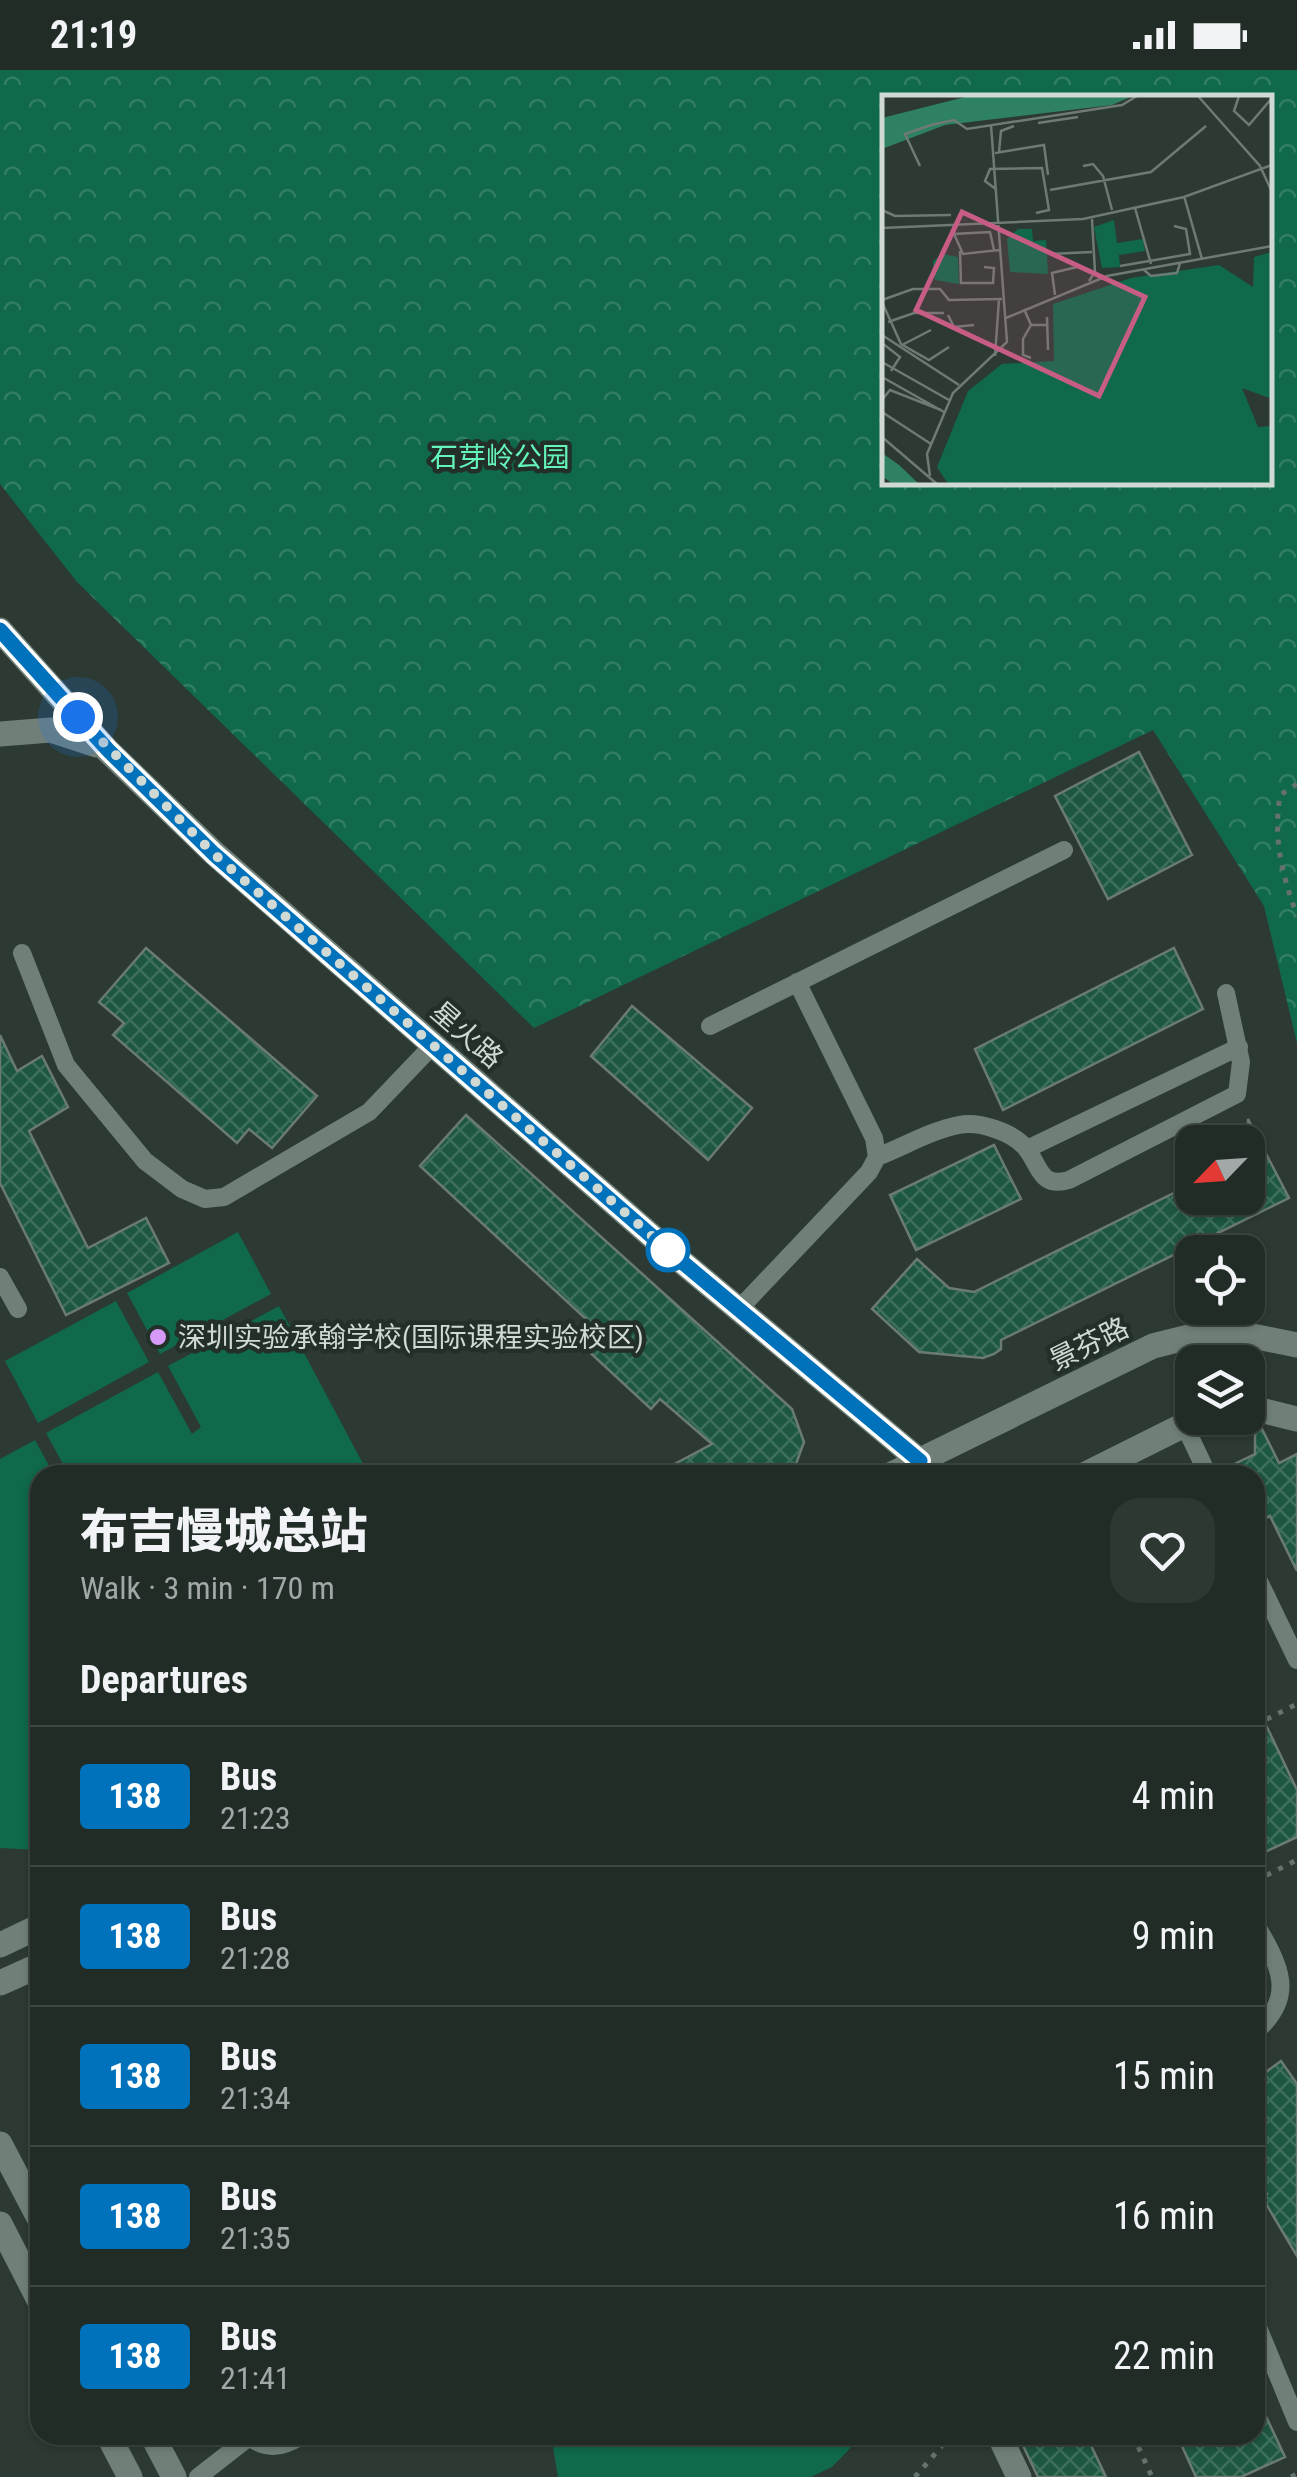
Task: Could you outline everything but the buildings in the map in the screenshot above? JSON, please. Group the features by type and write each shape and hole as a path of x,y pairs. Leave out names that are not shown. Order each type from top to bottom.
{"street":[{"name":"星火路","path":"0,630 108,750 214,854 739,1309 910,1465"},
{"path":"0,734 51,730 78,736 108,750"},
{"name":"景芬路","path":"919,1465 1153,1346 1181,1337 1238,1333 1297,1345"},
{"path":"1265,1411 1297,1419"},
{"path":"1104,1465 1175,1429"},
{"path":"0,1945 30,1931"},
{"path":"0,1982 30,1969"},
{"path":"0,2144 30,2201"},
{"path":"0,2224 30,2282"},
{"path":"113,2445 130,2477"},
{"path":"157,2445 174,2477"},
{"path":"1004,2445 1019,2477"}],"lane":[{"path":"710,1026 1064,850"},
{"path":"22,953 66,1065 145,1161 182,1189 206,1199 224,1198 370,1112 432,1045"},
{"path":"739,1309 869,1172 877,1156 874,1138 797,982"},
{"path":"877,1156 960,1124 1010,1135 1027,1148 1038,1174 1048,1181 1070,1180 1237,1094 1242,1080 1239,1047 1226,992"},
{"path":"1027,1148 1239,1047"},
{"path":"0,1277 18,1309"},
{"path":"1195,1435 1205,1465"},
{"path":"1265,1594 1297,1660"},
{"path":"1265,1943 1285,1981 1283,2003 1265,2022"},
{"path":"1265,2344 1297,2422"},
{"path":"198,2477 236,2445"}],"path":[{"path":"1297,784 1280,795 1275,827 1282,872 1297,916"},
{"path":"1265,1719 1297,1704"},
{"path":"1265,1877 1297,1860"},
{"path":"915,2477 942,2445"},
{"path":"1138,2445 1152,2477"}],"green space":[{"name":"石芽岭公园","path":"0,70 1297,70 1297,1043 1264,906 1153,730 534,1028 77,582 0,484"},
{"path":"238,1232 271,1294 160,1354 127,1293"},
{"path":"116,1301 149,1362 38,1423 5,1361"},
{"path":"279,1306 364,1465 64,1465 46,1433 158,1372 192,1434 201,1427 168,1366"},
{"path":"35,1440 49,1465 30,1465 30,1850 0,1848 0,1459"},
{"path":"553,2445 853,2445 832,2467 811,2477 558,2477"}],"bus line":[{"name":"138","path":"0,630 108,750 214,854 663,1246 920,1461"}],"place":[{"name":"深圳实验承翰学校(国际课程实验校区)","path":"158,1337"}],"route":[{"path":"78,717 214,854 668,1250"}]}
